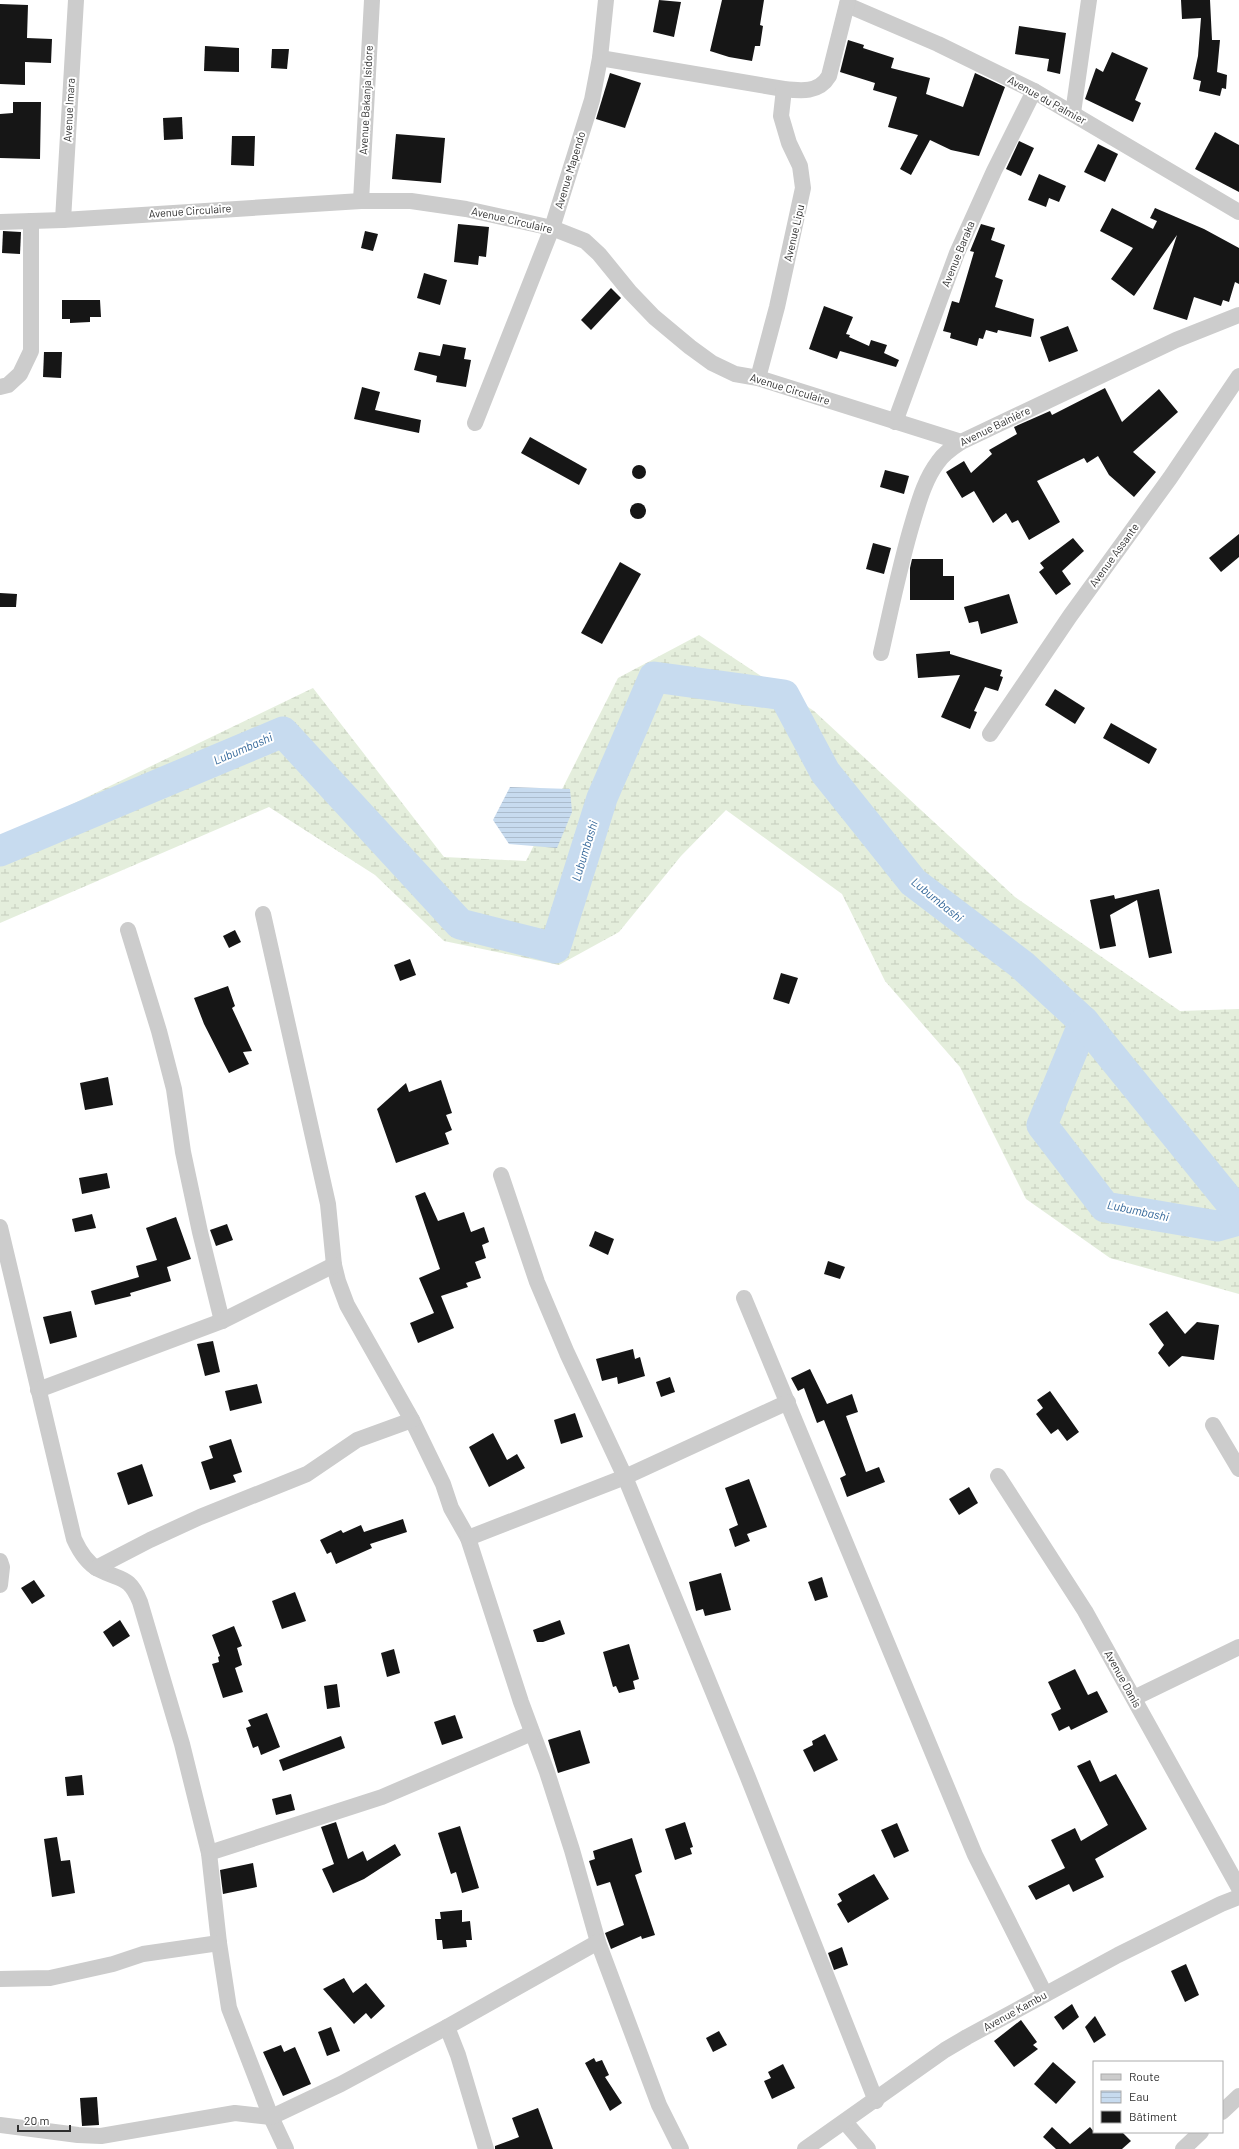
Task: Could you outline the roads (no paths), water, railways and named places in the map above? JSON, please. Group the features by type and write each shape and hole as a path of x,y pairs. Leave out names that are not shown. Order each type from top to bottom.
{"street":[{"name":"Avenue Imara","path":"63,220 76,0"},
{"name":"Avenue Bakanja Isidore","path":"361,200 372,0"},
{"name":"Avenue Mapendo","path":"475,424 552,228 592,100 600,58 606,0"},
{"path":"1073,113 1089,0"},
{"path":"600,58 784,89 802,91 816,88 822,86 826,81 831,68 847,2"},
{"name":"Avenue du Palmier","path":"847,2 1034,91 1239,212"},
{"name":"Avenue Lipu","path":"758,378 777,307 803,188 800,166 789,143 782,116 784,89"},
{"name":"Avenue Baraka","path":"896,422 957,253 994,171 1034,91"},
{"name":"Avenue Circulaire","path":"0,222 63,220 361,200 411,201 437,204 552,228 585,241 599,254 630,292 654,317 712,363 735,374 758,378 961,442"},
{"path":"0,387 8,386 20,374 31,351 31,221"},
{"name":"Avenue Balnière","path":"881,653 906,543 924,486 937,463 946,452 961,442 1176,340 1239,315"},
{"name":"Avenue Assante","path":"990,734 1070,616 1170,478 1239,376"},
{"path":"263,914 328,1204 334,1264 347,1305 412,1420 443,1484 451,1508 468,1538 532,1733 547,1772 572,1850 598,1942 659,2105 681,2149"},
{"path":"128,930 160,1031 174,1089 183,1152 200,1232 222,1321"},
{"path":"501,1175 537,1282 567,1354 625,1478 750,1782 876,2101"},
{"path":"0,1227 72,1531 79,1550 96,1568 130,1582 140,1602 182,1744 209,1853 219,1943 231,2013 271,2117 286,2149"},
{"path":"38,1390 222,1321 334,1264"},
{"path":"744,1298 975,1856 1045,1994"},
{"path":"468,1538 625,1478 788,1402"},
{"path":"96,1568 150,1540 200,1517 307,1474 357,1440 412,1420"},
{"path":"1212,1425 1239,1469"},
{"name":"Avenue Danis","path":"998,1476 1085,1611 1239,1888"},
{"path":"0,1561 2,1567 0,1585"},
{"path":"1134,1698 1239,1647"},
{"path":"209,1853 382,1797 532,1733"},
{"name":"Avenue Kambu","path":"805,2149 876,2101 945,2050 1045,1994 1190,1919 1239,1897"},
{"path":"0,2125 101,2136 235,2113 271,2117 341,2084 447,2027 598,1942"},
{"path":"0,1979 50,1978 113,1964 143,1954 219,1943"},
{"path":"447,2027 458,2055 486,2149"},
{"path":"1223,2111 1239,2096"},
{"path":"845,2122 868,2149"},
{"path":"1183,2149 1200,2133"}],"water":[{"path":"510,787 570,789 572,812 557,848 509,844 493,820"}],"waterway":[{"name":"Lubumbashi","path":"0,851 283,732 460,924 555,948 602,798 654,677 784,695 825,772 913,882 1022,965 1084,1022 1042,1125 1105,1207 1217,1226 1239,1220"},
{"name":"Lubumbashi","path":"1084,1022 1239,1213"}]}
